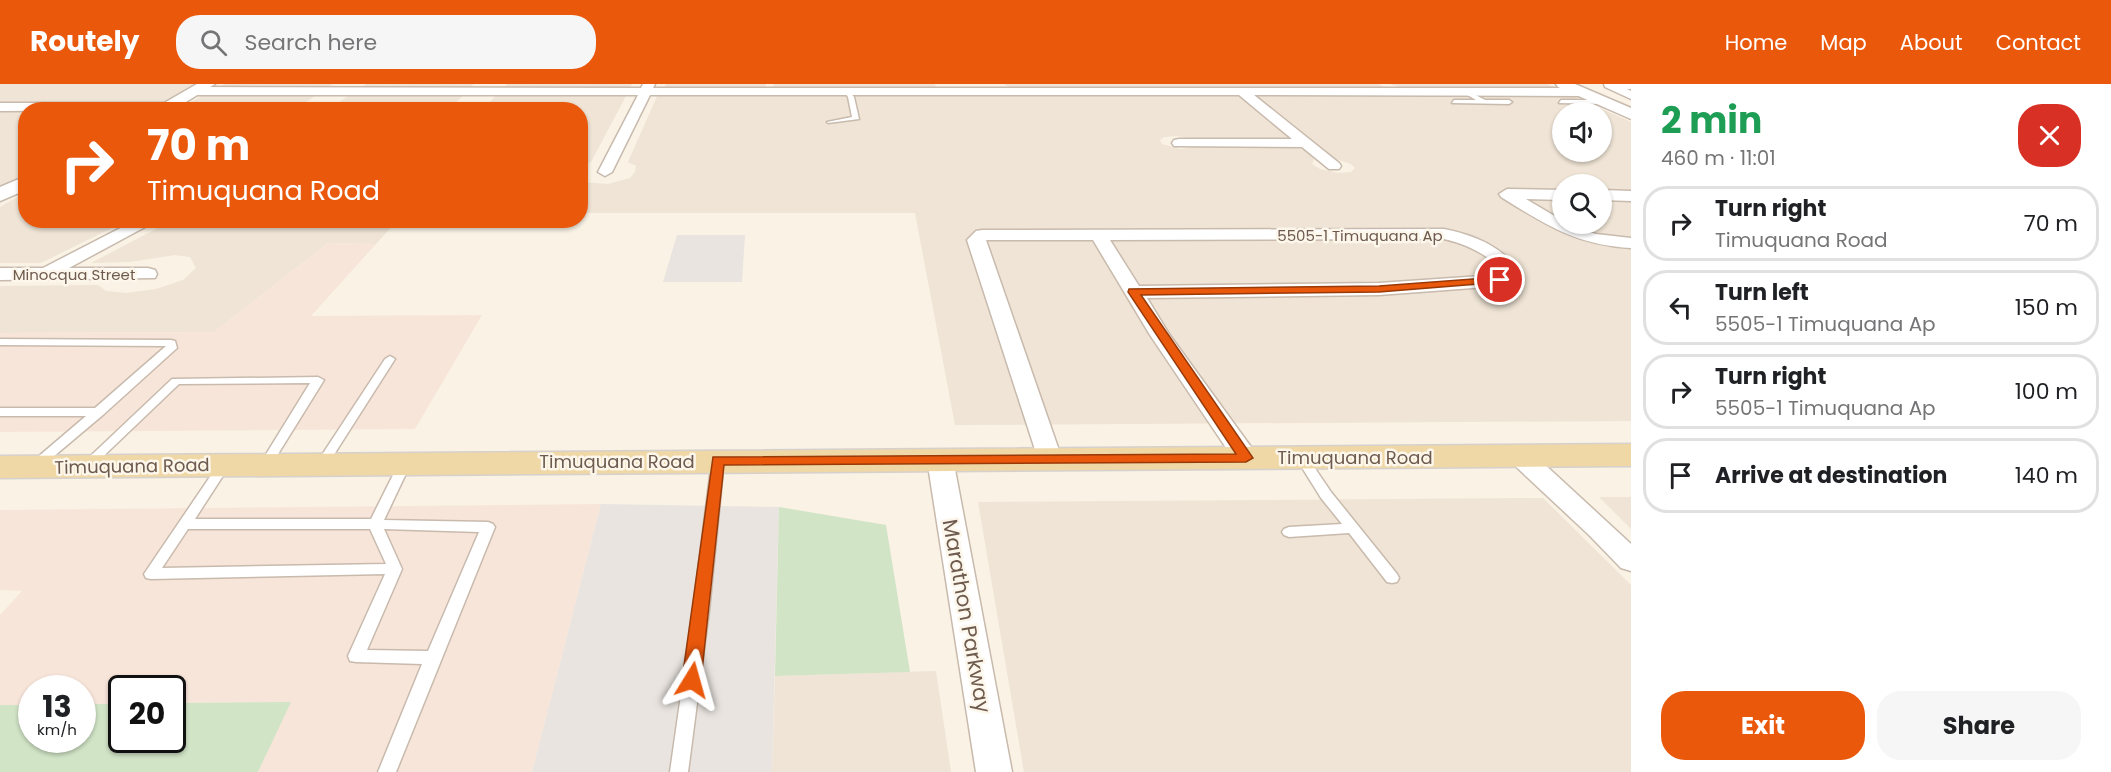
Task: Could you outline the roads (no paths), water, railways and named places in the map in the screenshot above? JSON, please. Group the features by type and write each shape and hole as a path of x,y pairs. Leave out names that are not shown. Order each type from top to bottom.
{"main road":[{"name":"Timuquana Road","path":"0,466 1631,455"}],"street":[{"path":"1385,84 1398,92"},
{"path":"1563,84 1603,102"},
{"path":"172,102 201,87 998,88 1241,92 1582,92"},
{"path":"324,102 344,87"},
{"path":"475,102 489,87"},
{"path":"605,172 647,88"},
{"path":"1241,92 1334,166"},
{"path":"1612,106 1631,114"},
{"path":"0,107 18,107"},
{"path":"1179,143 1305,143"},
{"path":"0,195 18,186"},
{"path":"1552,195 1507,194 1552,222"},
{"path":"1612,195 1631,196"},
{"path":"45,274 134,228"},
{"path":"1049,459 976,240 982,235 1098,234 1160,335 1246,458"},
{"name":"5505-1 Timuquana Ap","path":"1098,234 1444,234 1462,238 1499,259 1511,272 1510,275 1500,280 1379,289 1133,292"},
{"path":"1573,234 1615,243 1631,243"},
{"name":"Minocqua Street","path":"0,274 148,274"},
{"path":"1520,456 1599,528 1631,561"},
{"name":"Marathon Parkway","path":"940,459 994,772"}],"lane":[{"path":"830,122 856,119 851,97 844,88"},
{"path":"1466,92 1484,102"},
{"path":"1454,102 1509,102"},
{"path":"2,344 171,343 172,348 100,412 34,466"},
{"path":"322,464 390,359"},
{"path":"86,466 176,381 318,381 266,464"},
{"path":"0,412 100,412"},
{"path":"1302,458 1326,495 1392,578"},
{"path":"679,772 718,460"},
{"path":"405,463 375,524 395,570 356,656 434,658"},
{"path":"224,465 151,573 395,570"},
{"path":"184,524 375,524 488,527 387,772"},
{"path":"1288,532 1353,528"}]}
